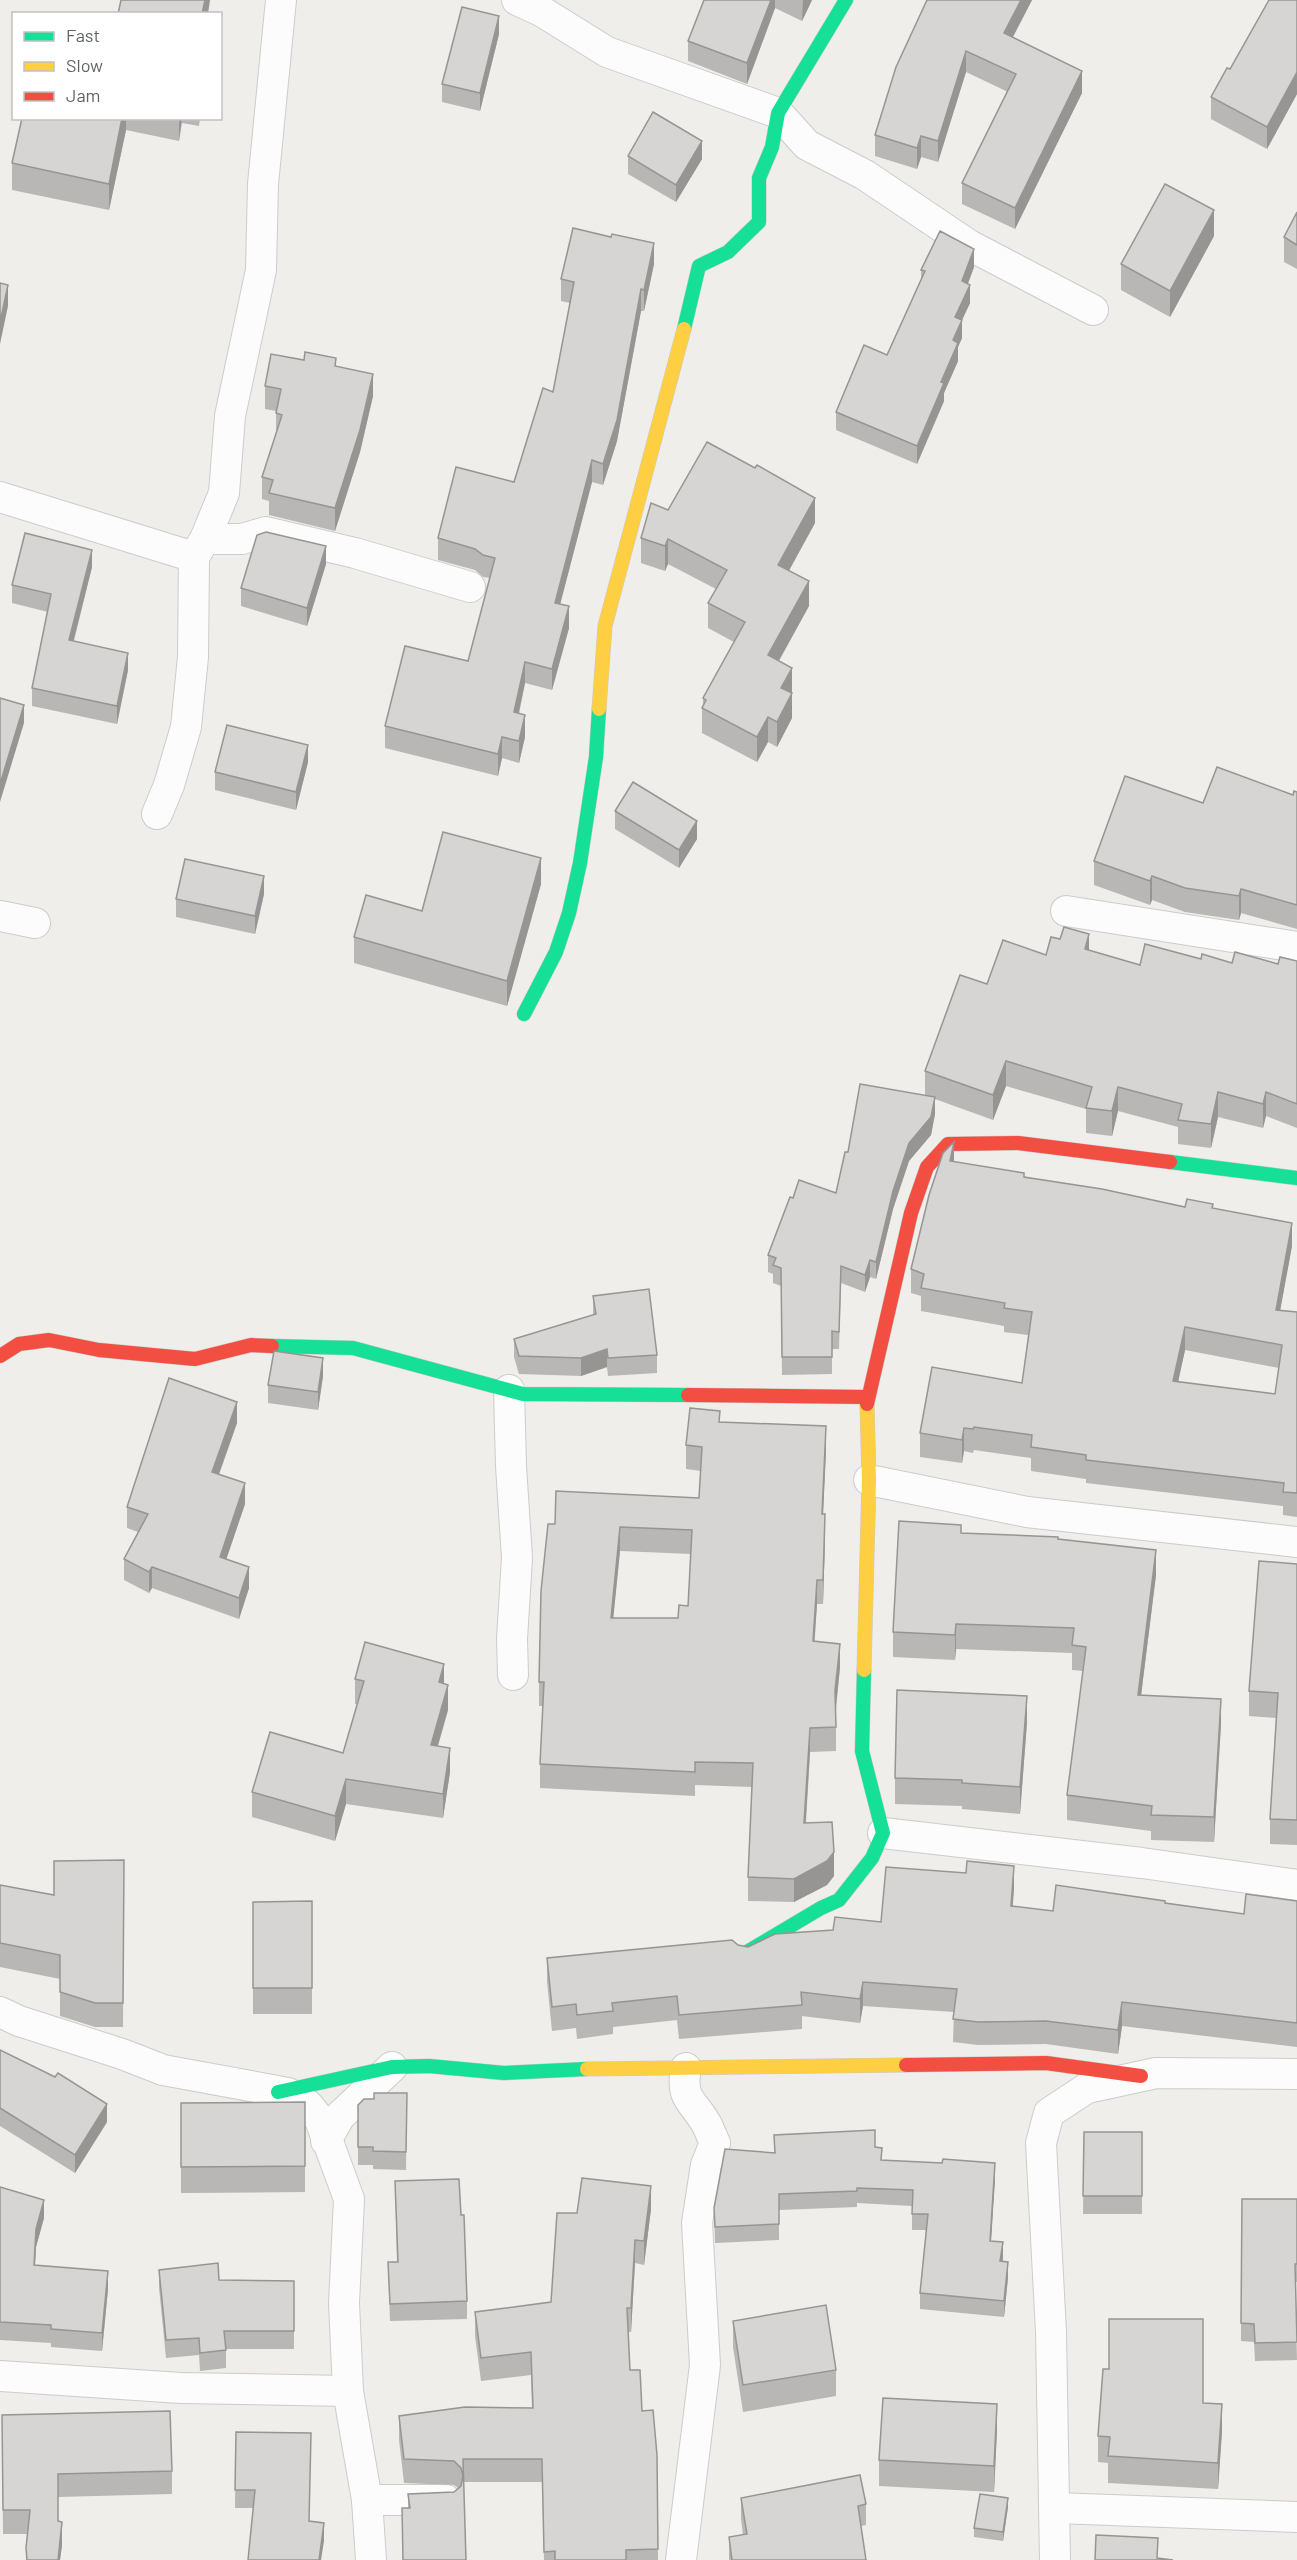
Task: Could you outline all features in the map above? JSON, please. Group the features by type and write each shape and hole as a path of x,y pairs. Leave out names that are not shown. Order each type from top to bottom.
{"street":[{"path":"157,814 170,785 186,727 200,548 224,493 230,416 261,270 263,184 281,0"},
{"path":"517,0 541,11 607,52 778,113 807,145 865,175 969,245 1093,310"},
{"path":"524,1014 556,952 580,863 596,757 605,626 699,266 728,252 759,222 759,178 772,147 778,113 846,0"},
{"path":"0,497 200,548 266,532 356,553 470,587"},
{"path":"1066,911 1297,947"},
{"path":"0,916 35,923"},
{"path":"747,1952 821,1908 839,1900 872,1858 883,1833 862,1750 869,1480 867,1397 911,1213 927,1167 948,1144 1018,1143 1297,1178"},
{"path":"0,1356 19,1344 49,1340 99,1350 195,1359 251,1345 353,1348 524,1394 867,1397"},
{"path":"509,1390 517,1558 512,1639 513,1675"},
{"path":"869,1480 1027,1512 1297,1542"},
{"path":"883,1833 1142,1863 1297,1885"},
{"path":"0,2012 163,2070 288,2093 308,2104 320,2120 349,2199 345,2303 348,2391 367,2500 371,2560"},
{"path":"278,2092 392,2067 429,2066 504,2073 623,2067 1046,2063 1141,2076"},
{"path":"326,2141 340,2116 392,2067"},
{"path":"681,2560 705,2365 697,2223 706,2165 715,2143 706,2124 687,2099 683,2083 686,2068"},
{"path":"1055,2560 1056,2508 1051,2332 1041,2143 1049,2113 1087,2088 1156,2073 1297,2074"},
{"path":"0,2376 181,2388 348,2391"},
{"path":"367,2500 446,2500"},
{"path":"1056,2508 1297,2517"}],"building":[{"path":"121,0 205,0 202,12 118,12"},
{"path":"704,0 771,0 747,63 688,41"},
{"path":"927,0 1021,0 1004,33 1082,71 1015,208 962,183 1016,74 966,51 938,141 921,136 917,148 875,135 896,67"},
{"path":"1269,0 1297,0 1297,72 1267,127 1211,97 1227,68 1230,69"},
{"path":"462,7 499,16 480,93 442,84"},
{"path":"653,112 702,141 676,185 628,156"},
{"path":"22,120 122,120 109,184 12,163"},
{"path":"1165,184 1214,210 1170,291 1121,264"},
{"path":"1297,212 1297,245 1284,237"},
{"path":"573,228 611,237 612,234 654,243 644,290 641,289 617,420 603,464 592,460 555,603 569,606 552,669 525,662 514,712 525,715 519,741 502,737 498,754 385,726 405,646 468,661 495,558 483,555 475,549 438,538 456,467 514,482 543,388 553,392 574,282 561,279"},
{"path":"940,231 974,249 962,281 970,285 955,317 962,320 953,340 958,343 917,446 836,412 864,345 887,355 925,271 921,270"},
{"path":"0,283 8,285 0,322"},
{"path":"305,352 336,358 335,366 373,374 360,430 335,508 269,493 273,480 262,477 282,415 276,413 281,389 265,386 271,354 304,360"},
{"path":"707,442 755,468 757,465 815,498 778,565 809,581 768,655 792,668 781,688 792,693 777,722 768,717 757,737 702,708 706,700 703,698 745,622 708,603 727,570 668,539 665,546 641,538 651,503 668,510"},
{"path":"266,532 326,546 307,608 241,588 257,535"},
{"path":"25,533 92,550 69,640 128,653 117,706 32,688 51,594 12,585"},
{"path":"0,698 24,705 0,784"},
{"path":"227,725 308,745 296,792 215,772"},
{"path":"1217,767 1293,795 1294,791 1297,792 1297,905 1241,889 1239,896 1185,888 1152,876 1150,881 1094,861 1125,776 1203,803"},
{"path":"633,782 697,821 679,850 615,811"},
{"path":"443,832 541,858 507,981 354,937 366,895 422,911"},
{"path":"185,859 264,876 255,916 176,899"},
{"path":"1064,927 1089,934 1085,949 1140,965 1145,944 1201,959 1202,954 1232,963 1235,952 1278,964 1280,957 1297,961 1297,1104 1266,1092 1263,1104 1218,1092 1211,1124 1178,1120 1182,1104 1118,1087 1112,1111 1086,1108 1092,1087 1006,1061 993,1095 925,1071 960,975 987,984 1003,940 1046,955 1051,937 1060,939"},
{"path":"860,1084 935,1097 931,1117 909,1143 893,1191 876,1262 870,1260 865,1275 841,1266 839,1332 832,1331 832,1357 782,1357 781,1268 773,1265 776,1258 768,1255 790,1197 793,1198 799,1180 836,1193 845,1152 848,1152"},
{"path":"954,1142 950,1161 1024,1173 1024,1177 1102,1189 1185,1207 1187,1199 1213,1204 1212,1208 1292,1223 1276,1310 1297,1312 1297,1493 1283,1492 1284,1483 1086,1460 1086,1455 1031,1447 1032,1435 974,1427 973,1429 964,1428 962,1440 920,1433 932,1367 1022,1383 1032,1312 1004,1308 1005,1303 921,1288 924,1274 911,1269 929,1195 943,1153","holes":["1185,1327 1282,1345 1275,1394 1173,1381"]},
{"path":"649,1289 657,1355 608,1358 607,1349 581,1358 519,1356 514,1339 596,1314 593,1296"},
{"path":"274,1351 323,1358 318,1392 268,1385"},
{"path":"169,1378 237,1402 212,1472 245,1483 220,1557 249,1567 239,1598 152,1567 149,1572 124,1559 148,1514 127,1507"},
{"path":"690,1408 720,1411 719,1422 826,1426 822,1514 825,1514 823,1580 817,1580 813,1641 840,1644 835,1691 836,1727 810,1728 804,1823 832,1822 834,1852 827,1861 794,1879 748,1877 753,1763 695,1762 695,1772 540,1764 544,1682 539,1682 541,1591 548,1524 555,1524 556,1491 699,1498 702,1447 686,1445","holes":["620,1527 692,1530 688,1606 679,1605 678,1618 611,1618"]},
{"path":"899,1521 961,1525 961,1533 1058,1537 1058,1539 1156,1550 1138,1695 1221,1699 1214,1817 1151,1815 1152,1806 1067,1795 1086,1647 1072,1645 1074,1628 956,1624 955,1635 893,1632"},
{"path":"1259,1561 1297,1564 1297,1820 1270,1819 1278,1693 1249,1691"},
{"path":"365,1642 444,1664 439,1682 448,1685 431,1745 450,1748 443,1794 346,1779 335,1816 252,1792 270,1732 343,1753 364,1681 355,1679"},
{"path":"897,1690 1027,1696 1020,1787 962,1783 962,1780 895,1778"},
{"path":"124,1860 123,2003 95,2003 60,1992 60,1955 0,1943 0,1885 54,1895 54,1861"},
{"path":"967,1861 1014,1866 1011,1906 1053,1911 1056,1885 1244,1914 1246,1894 1297,1901 1297,2023 1122,2002 1118,2030 1046,2021 978,2022 953,2019 957,1989 863,1982 860,1999 801,1992 802,2005 679,2015 677,1996 612,2003 613,2011 577,2015 576,2004 552,2007 547,1958 732,1940 738,1945 748,1947 775,1934 833,1930 835,1917 881,1922 886,1867 966,1873"},
{"path":"312,1901 312,1988 253,1988 253,1902"},
{"path":"0,2050 55,2077 58,2073 107,2104 75,2155 0,2108"},
{"path":"374,2093 407,2093 406,2152 373,2151 373,2147 358,2147 358,2105 364,2099 374,2099"},
{"path":"305,2102 305,2166 181,2167 181,2103"},
{"path":"875,2130 875,2147 882,2148 881,2160 942,2163 943,2159 995,2163 990,2241 1003,2242 1000,2261 1008,2262 1004,2301 920,2293 928,2214 912,2214 913,2190 857,2188 857,2191 779,2194 779,2224 715,2227 714,2208 725,2149 775,2153 774,2135"},
{"path":"1084,2132 1142,2132 1142,2196 1083,2196"},
{"path":"582,2178 651,2186 644,2241 635,2240 631,2308 627,2308 630,2370 640,2370 642,2411 653,2410 657,2455 658,2549 626,2550 626,2560 555,2560 555,2551 544,2552 542,2459 463,2459 466,2560 403,2560 402,2508 410,2508 408,2494 454,2492 461,2486 463,2476 461,2468 454,2461 404,2459 399,2416 465,2407 533,2408 531,2352 481,2358 475,2312 551,2302 557,2213 577,2213"},
{"path":"459,2179 461,2215 464,2215 467,2301 390,2304 388,2262 398,2262 395,2181"},
{"path":"0,2187 44,2200 36,2229 34,2265 108,2271 102,2333 51,2329 51,2325 0,2322"},
{"path":"1242,2199 1297,2199 1297,2264 1295,2264 1297,2342 1255,2343 1254,2324 1241,2323"},
{"path":"218,2263 219,2280 294,2281 294,2331 224,2331 226,2350 200,2353 199,2338 166,2340 159,2270"},
{"path":"826,2305 836,2370 743,2385 733,2321"},
{"path":"1109,2319 1203,2319 1203,2403 1222,2404 1218,2463 1108,2456 1110,2437 1098,2436 1103,2369 1109,2369"},
{"path":"883,2398 997,2404 994,2466 879,2460"},
{"path":"170,2411 172,2471 58,2474 58,2521 62,2522 58,2560 27,2560 30,2510 3,2510 2,2415"},
{"path":"236,2432 311,2433 309,2521 324,2523 319,2560 248,2560 255,2490 235,2490"},
{"path":"860,2475 866,2504 858,2506 866,2560 732,2560 729,2537 747,2534 741,2498"},
{"path":"980,2494 1008,2498 1003,2532 974,2528"},
{"path":"1096,2535 1158,2538 1157,2558 1173,2560 1095,2560"}],"traffic: fast":[{"path":"684,329 699,266 728,252 759,222 759,178 772,147 778,113 846,0"},
{"path":"524,1014 556,952 569,913 580,863 596,757 599,709"},
{"path":"1170,1162 1297,1178"},
{"path":"272,1346 353,1348 523,1394 688,1395"},
{"path":"747,1952 821,1908 839,1900 872,1858 883,1833 862,1751 864,1670"},
{"path":"278,2092 392,2067 429,2066 504,2073 587,2069"}],"traffic: slow":[{"path":"599,709 605,626 684,329"},
{"path":"864,1670 869,1480 867,1404"},
{"path":"587,2069 906,2065"}],"traffic: jam":[{"path":"867,1404 911,1213 927,1167 948,1144 1018,1143 1170,1162"},
{"path":"0,1356 19,1344 49,1340 99,1350 195,1359 251,1345 272,1346"},
{"path":"688,1395 867,1397"},
{"path":"906,2065 1046,2063 1141,2076"}]}
